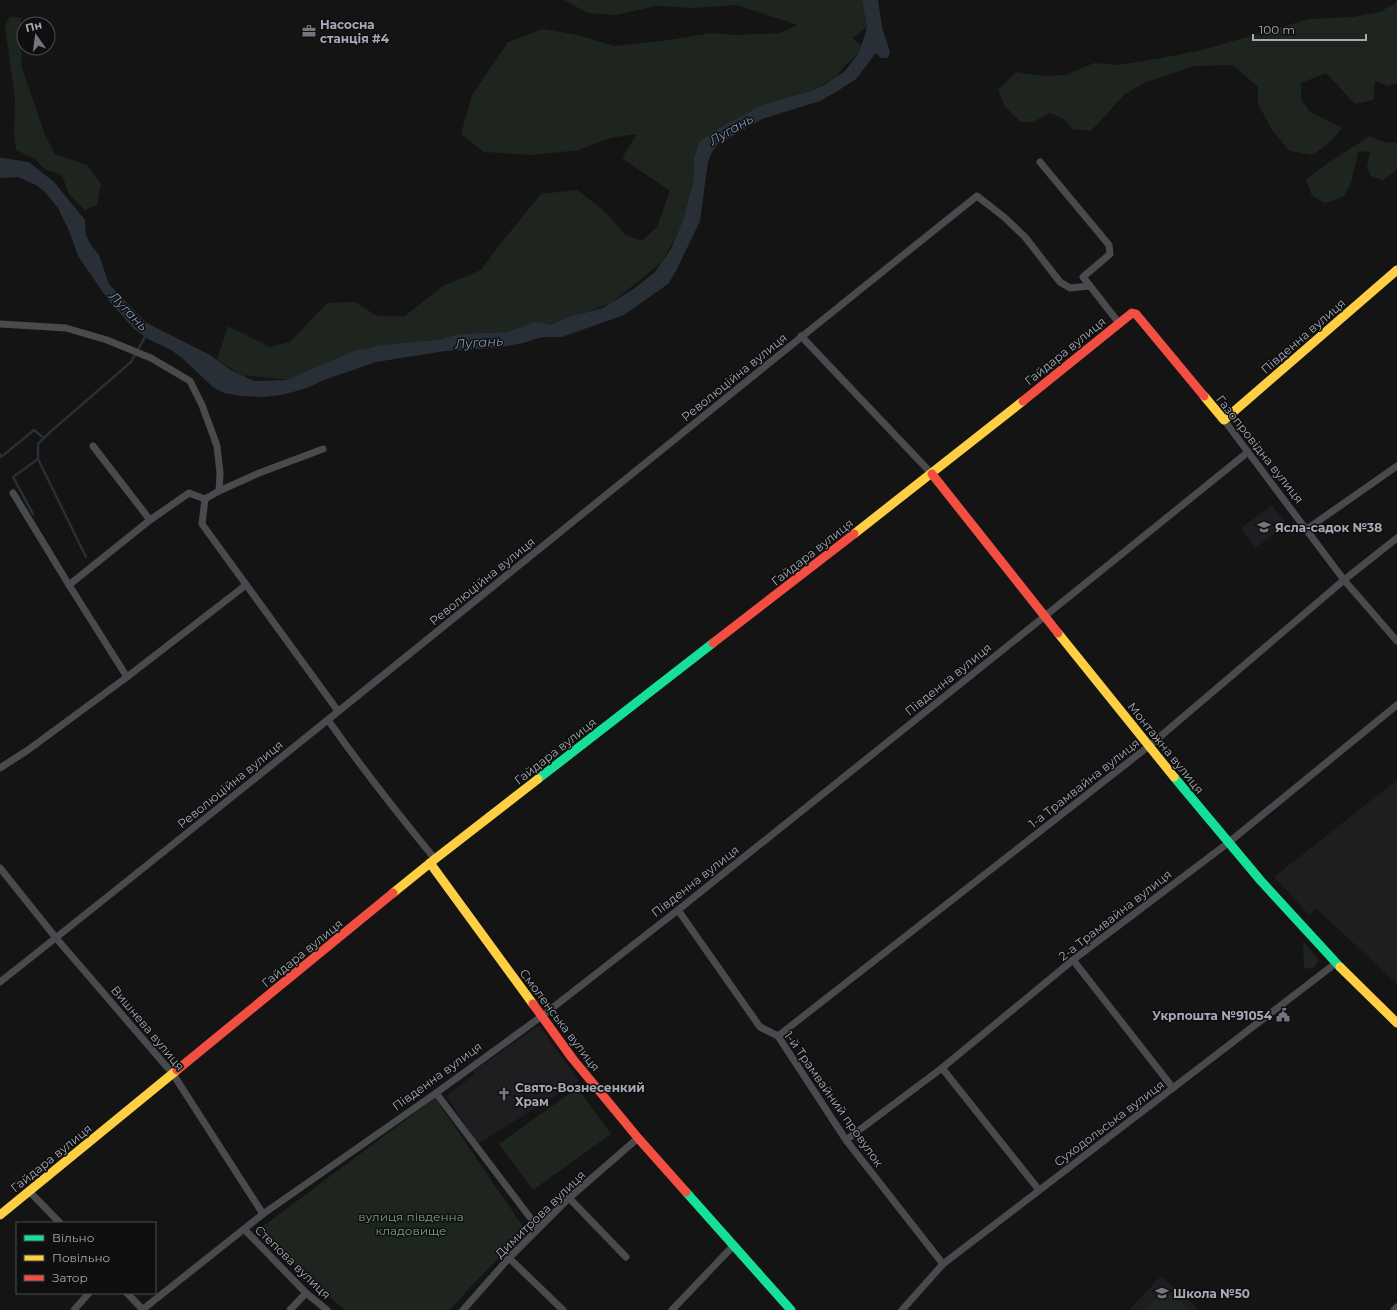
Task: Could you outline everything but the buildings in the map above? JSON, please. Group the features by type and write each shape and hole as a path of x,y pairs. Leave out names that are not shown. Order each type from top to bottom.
{"street":[{"path":"1040,162 1109,245 1110,254 1083,277 1119,322"},
{"name":"Революційна вулиця","path":"0,982 328,720 801,336 977,196 1004,217 1025,237 1060,282 1070,288 1090,286"},
{"name":"Південна вулиця","path":"1224,420 1397,270"},
{"name":"Газопровідна вулиця","path":"1132,313 1136,314 1224,420 1308,529 1344,580 1397,641"},
{"name":"Гайдара вулиця","path":"0,1216 433,861 932,474 1132,313"},
{"path":"0,324 66,328 107,340 151,358 190,381 202,405 217,446 220,473 219,491"},
{"path":"801,336 932,474"},
{"path":"93,446 150,520"},
{"path":"205,499 259,473 323,449"},
{"name":"Південна вулиця","path":"143,1310 263,1214 436,1093 542,1016 678,910 1248,452"},
{"path":"1308,529 1397,466"},
{"name":"Монтажна вулиця","path":"932,474 1149,746 1260,881 1336,963 1397,1023"},
{"path":"13,493 127,677"},
{"path":"69,585 150,520 189,493 205,499"},
{"path":"205,499 202,524 338,711"},
{"name":"1-а Трамвайна вулиця","path":"778,1036 1149,746 1344,580 1397,538"},
{"path":"0,768 28,750 127,677 246,585"},
{"name":"2-а Трамвайна вулиця","path":"846,1140 942,1068 1073,960 1228,842 1397,705"},
{"path":"328,720 370,779 433,861"},
{"name":"Смоленська вулиця","path":"433,861 572,1058 638,1138 734,1244 791,1310"},
{"name":"Вишнева вулиця","path":"0,868 56,938 174,1074 263,1214"},
{"name":"1-й Трамвайний провулок","path":"678,910 760,1027 778,1036 846,1140 943,1264"},
{"path":"1073,960 1173,1088"},
{"name":"Суходольська вулиця","path":"902,1310 943,1264 1336,963"},
{"path":"942,1068 1039,1190"},
{"path":"436,1093 538,1228"},
{"name":"Димитрова вулиця","path":"463,1310 538,1228 569,1198 638,1138"},
{"path":"29,1191 59,1222"},
{"path":"569,1198 626,1257"},
{"name":"Степова вулиця","path":"244,1229 306,1293 327,1310"},
{"path":"672,1310 734,1244"},
{"path":"509,1258 563,1310"},
{"path":"290,1310 306,1293"},
{"path":"74,1310 88,1294"},
{"path":"128,1294 143,1310"},
{"path":"1394,1310 1397,1307"}],"shaded area":[{"name":"Ясла-садок №38","path":"1272,505 1287,525 1255,548 1241,528"},
{"path":"1397,780 1397,984 1316,908 1309,915 1274,877"},
{"path":"539,1025 579,1081 478,1144 446,1096 475,1074 473,1071"},
{"name":"Школа №50","path":"1161,1276 1199,1310 1129,1310"}],"green space":[{"path":"564,0 862,0 867,27 852,38 861,45 858,54 846,64 836,77 811,91 764,104 714,131 699,142 694,158 694,179 683,220 676,237 661,263 611,303 551,325 507,332 460,334 318,368 287,380 242,375 217,360 228,326 270,347 290,342 327,303 355,302 377,316 405,316 443,286 481,270 541,194 577,190 603,210 626,235 642,241 657,227 670,191 622,158 637,134 610,138 579,150 533,155 484,152 461,134 472,95 508,42 543,29 578,35 614,46 669,40 711,33 736,35 780,33 797,25 737,5 692,8 656,6 616,15 588,13"},
{"path":"1397,2 1397,83 1388,86 1375,81 1373,100 1355,104 1326,73 1301,83 1301,99 1310,112 1342,128 1331,141 1313,155 1290,151 1274,133 1258,104 1258,87 1233,65 1194,66 1144,83 1125,94 1091,131 1072,129 1064,119 1050,113 1033,122 1021,122 1005,107 998,90 1016,72 1043,76 1065,75 1094,63 1118,65 1162,58 1202,50 1309,19 1353,17 1380,12"},
{"path":"10,17 16,18 16,56 22,56 22,68 45,135 55,154 87,165 101,184 97,205 85,210 69,194 62,175 45,169 35,159 16,150 14,132 15,99 5,26"},
{"path":"1370,136 1383,142 1397,142 1397,170 1383,180 1371,176 1367,167 1370,151 1358,152 1351,183 1343,197 1325,203 1312,196 1306,179"},
{"path":"1303,941 1318,959 1316,965 1310,969 1304,967"},
{"path":"577,1088 611,1134 533,1190 499,1144"},
{"name":"вулиця південна кладовище","path":"435,1098 526,1231 477,1280 450,1310 345,1310 314,1284 258,1230"},
{"path":"1166,1289 1189,1310 1146,1310"}],"water":[{"name":"Лугань","path":"862,0 878,0 882,27 890,52 888,58 881,58 876,53 856,79 836,92 820,101 762,119 717,145 708,162 700,221 676,271 668,284 624,315 562,337 542,337 523,343 496,348 445,351 376,362 324,380 307,388 282,395 263,397 224,393 214,388 182,358 171,350 150,340 134,329 109,301 78,256 70,233 58,208 44,191 36,185 18,177 0,178 0,158 3,158 29,162 54,182 85,220 86,235 91,245 99,255 109,284 145,322 210,355 231,370 254,381 287,380 354,351 384,345 436,340 460,334 507,332 535,322 551,325 572,316 603,308 635,288 655,272 671,249 683,220 694,179 694,158 699,142 714,131 764,104 811,91 824,85 845,71 858,54 867,27"}],"waterway":[{"name":"Лугань","path":"86,557 38,459 38,444 131,362 146,335"},
{"path":"0,454 1,457 34,430 44,438"},
{"path":"33,514 13,477 38,459"}],"traffic: fast":[{"path":"538,779 713,643"},
{"path":"1174,777 1261,881 1340,967"},
{"path":"686,1192 791,1310"}],"traffic: slow":[{"path":"1204,396 1224,420 1397,270"},
{"path":"854,534 1023,401"},
{"path":"1058,633 1174,777"},
{"path":"393,893 538,779"},
{"path":"430,863 533,1004"},
{"path":"1340,967 1397,1023"},
{"path":"0,1215 177,1070"}],"traffic: jam":[{"path":"1023,401 1132,313 1136,314 1204,396"},
{"path":"932,474 1058,633"},
{"path":"713,643 854,534"},
{"path":"177,1070 393,893"},
{"path":"533,1004 572,1058 638,1138 686,1192"}],"place":[{"name":"Насосна станція #4","path":"309,31"},
{"name":"Ясла-садок №38","path":"1264,527"},
{"name":"Укрпошта №91054","path":"1283,1015"},
{"name":"Свято-Вознесенкий Храм","path":"504,1094"},
{"name":"Школа №50","path":"1162,1293"}]}
